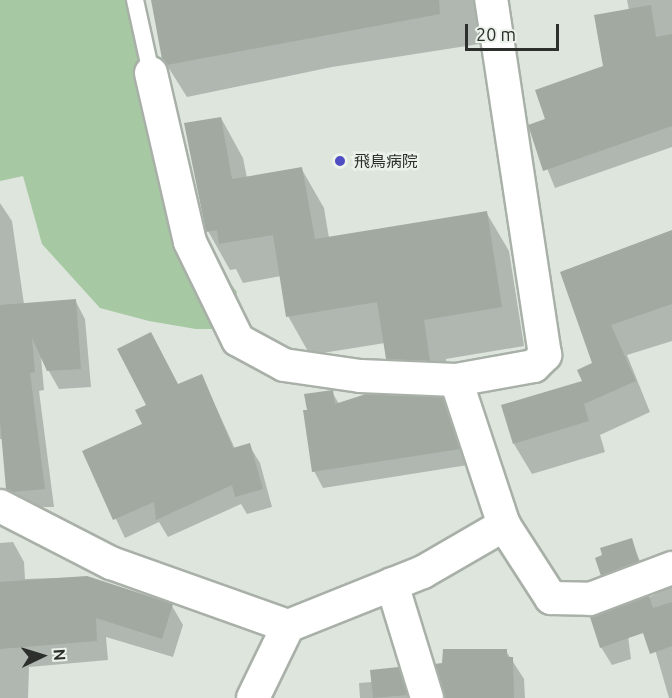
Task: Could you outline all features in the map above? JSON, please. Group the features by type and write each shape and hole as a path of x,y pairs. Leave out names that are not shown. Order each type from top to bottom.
{"street":[{"path":"150,73 190,242 238,340 284,365 360,375 456,380 534,366 545,355 491,0"},
{"path":"456,380 504,525 551,598 590,599 672,568"},
{"path":"0,506 111,563 288,626 423,572 504,525"},
{"path":"392,584 427,698"},
{"path":"253,698 288,626"}],"lane":[{"path":"135,0 150,73"}],"green space":[{"path":"0,0 132,0 168,200 237,292 228,329 196,329 149,321 100,308 42,244 23,176 0,181"}],"building":[{"path":"151,0 439,0 440,14 167,65 162,59"},
{"path":"651,5 656,37 672,34 672,126 543,171 528,125 545,119 535,90 603,66 594,15"},
{"path":"221,117 232,179 302,167 315,239 487,211 502,307 424,320 430,361 386,359 377,302 286,317 273,235 219,244 217,230 206,232 184,123"},
{"path":"672,230 672,304 611,325 636,381 584,404 589,421 513,444 501,405 582,381 577,370 592,363 560,272"},
{"path":"76,299 81,369 47,371 32,338 35,372 30,373 45,489 12,492 6,489 0,421 0,305"},
{"path":"151,332 178,384 202,374 233,448 250,443 263,489 235,497 232,485 156,520 154,502 113,520 82,451 142,424 135,410 146,405 117,349"},
{"path":"333,390 335,404 366,394 443,397 460,449 312,472 303,410 307,410 304,394"},
{"path":"632,538 639,561 601,576 595,558 602,555 600,548"},
{"path":"87,576 173,604 162,639 96,618 97,641 0,649 0,582"},
{"path":"649,596 653,608 672,602 672,646 650,654 643,633 600,648 590,617"},
{"path":"443,649 507,649 507,657 513,657 514,698 444,698 435,664 442,663"},
{"path":"399,667 407,695 373,698 370,670"}],"place":[{"name":"飛鳥病院","path":"340,161"}]}
